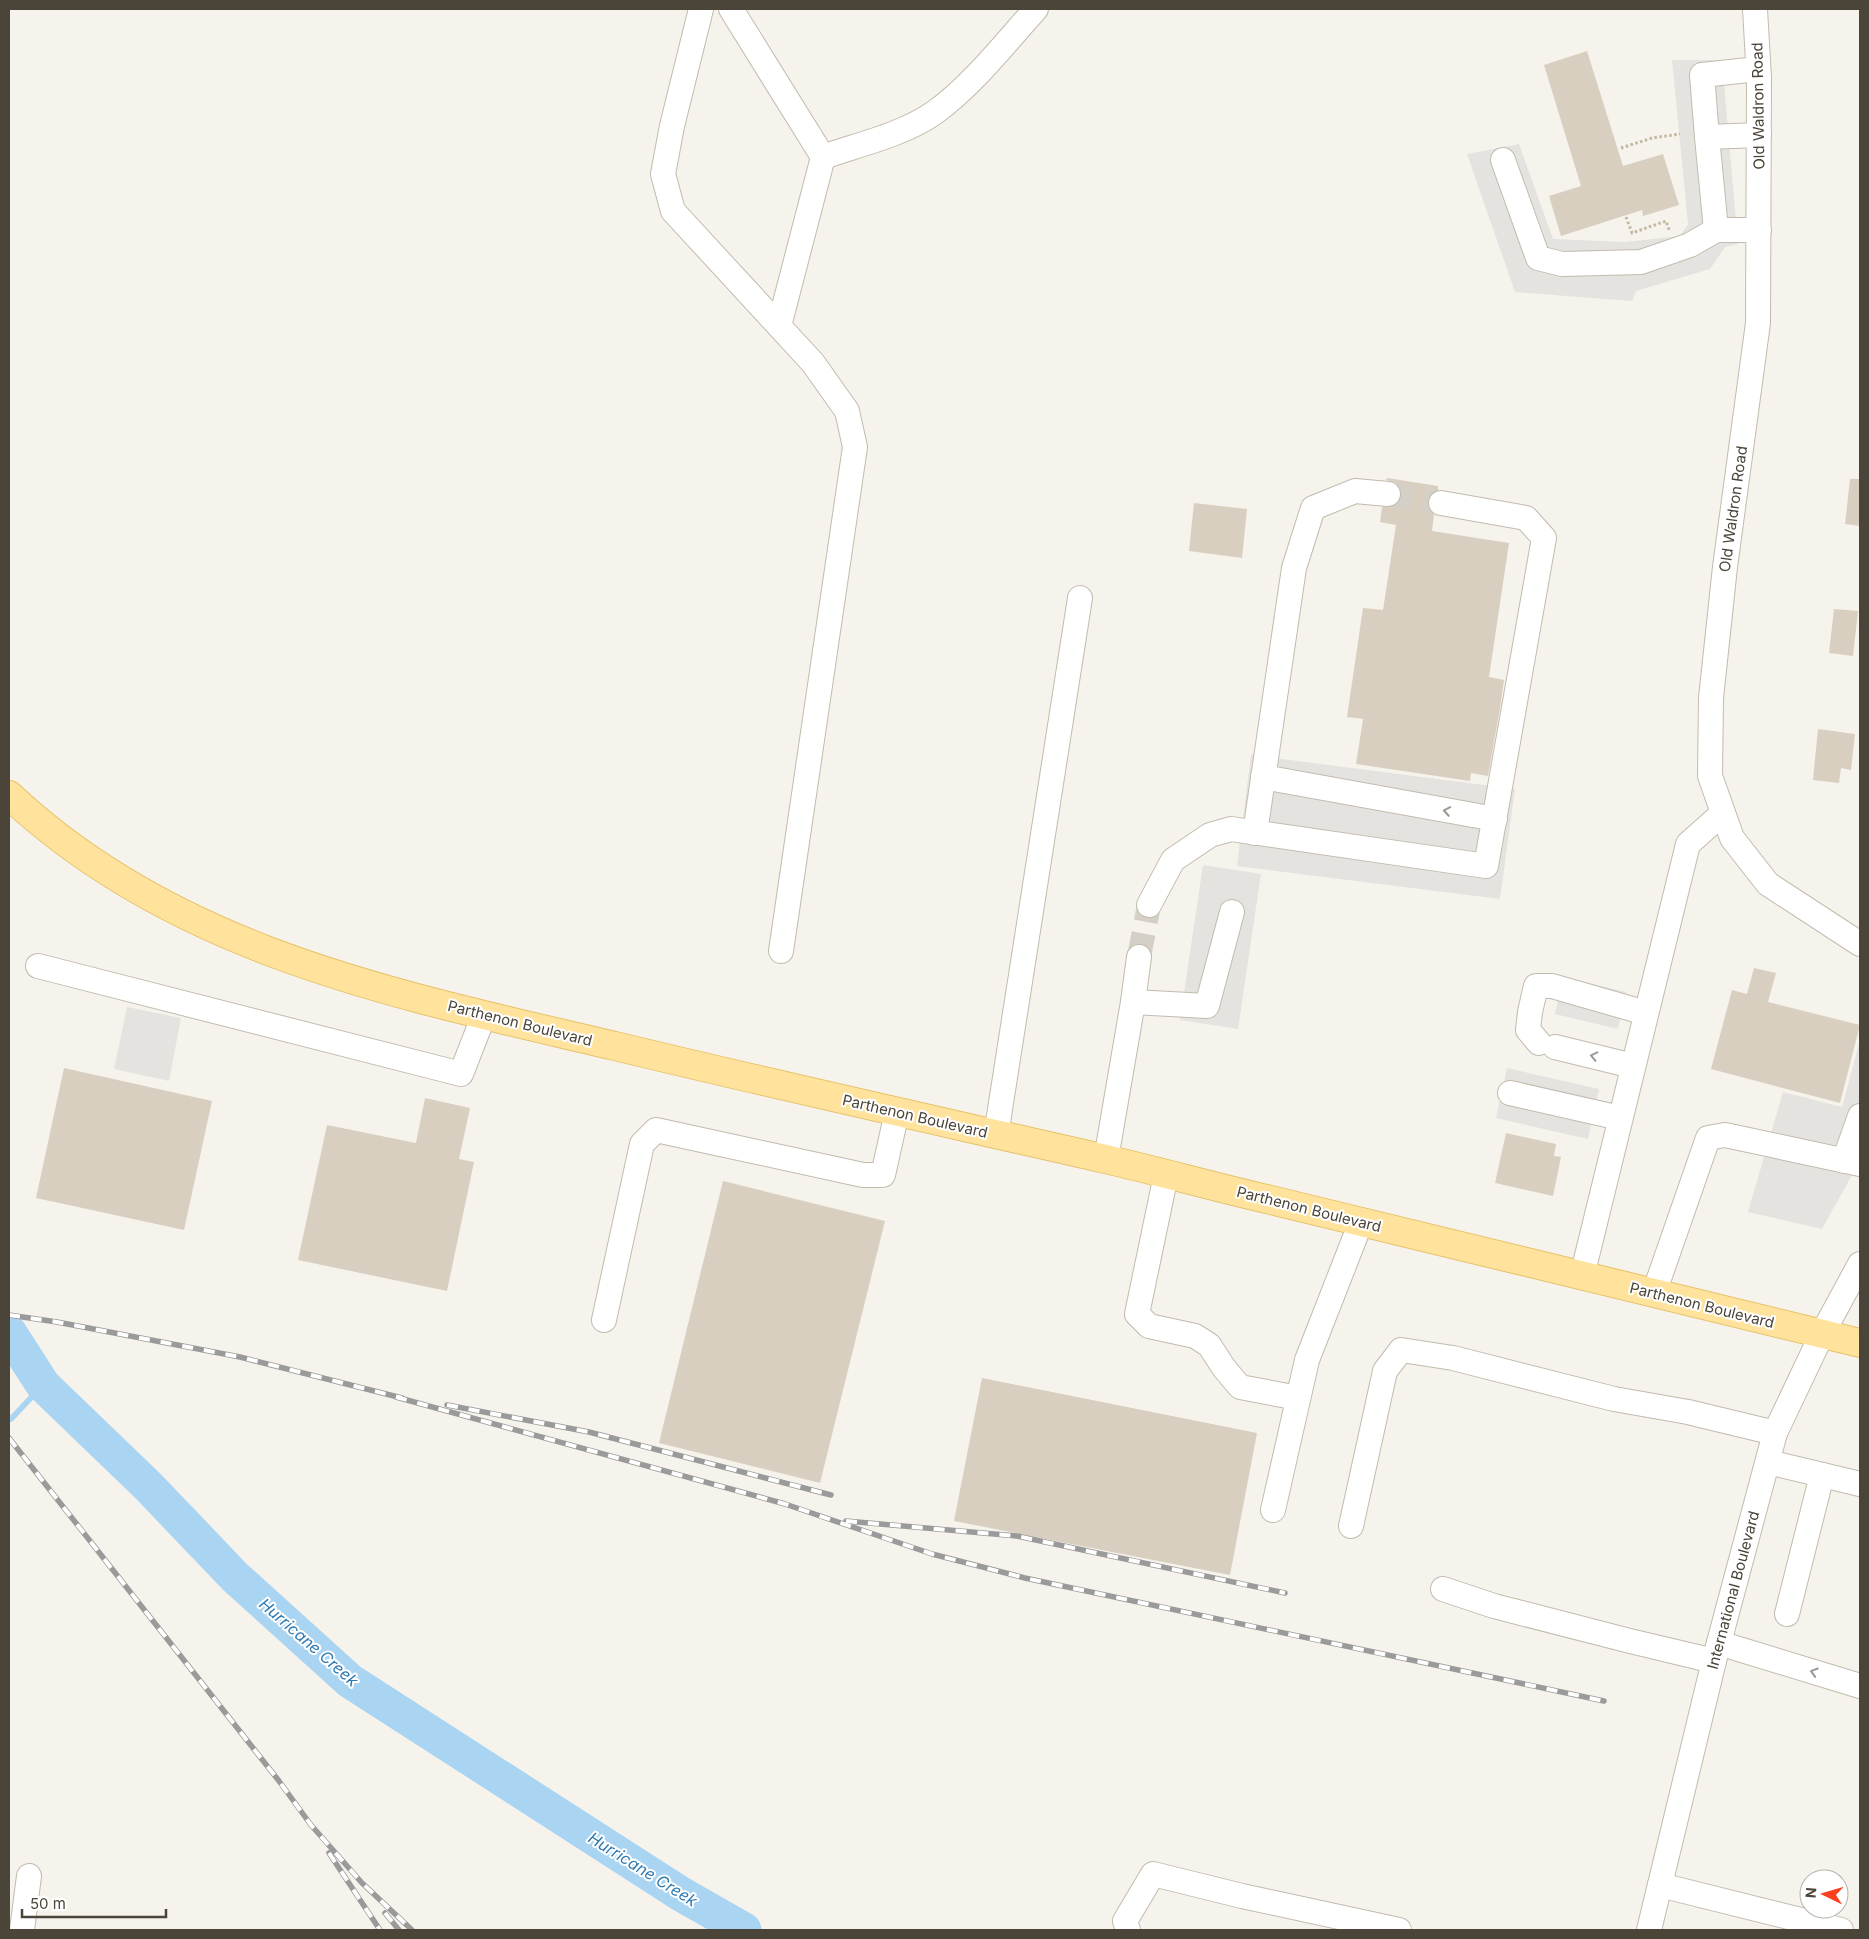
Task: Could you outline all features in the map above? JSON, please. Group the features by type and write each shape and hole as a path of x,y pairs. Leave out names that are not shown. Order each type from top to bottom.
{"main road":[{"name":"Parthenon Boulevard","path":"9,795 90,861 175,911 248,944 343,978 484,1015 758,1081 1106,1159 1860,1343"}],"street":[{"path":"701,9 672,126 663,174 673,211 814,364 847,412 856,447 781,951"},
{"path":"731,9 824,157 779,326"},
{"path":"824,157 900,130 934,113 970,81 1036,9"},
{"name":"Old Waldron Road","path":"1755,9 1759,134 1758,323 1724,567 1711,698 1710,776 1732,838 1768,884 1860,944"},
{"path":"1716,230 1702,75 1758,69"},
{"path":"1707,137 1759,134"},
{"path":"1504,160 1538,258 1562,264 1642,262 1690,245 1716,230 1758,230"},
{"path":"1255,833 1294,568 1313,508 1355,491 1388,494"},
{"path":"1149,904 1174,860 1210,835 1231,829 1486,866 1544,538 1526,518 1441,502"},
{"path":"996,1135 1080,598"},
{"path":"1263,778 1495,819"},
{"path":"1582,1276 1688,844 1723,812"},
{"path":"1134,1002 1207,1006 1232,912"},
{"path":"1106,1159 1134,1002 1139,957"},
{"path":"38,966 461,1074 484,1015"},
{"path":"1633,1066 1541,1040 1530,1012 1536,986 1552,986 1646,1013"},
{"path":"1510,1093 1620,1118"},
{"path":"604,1320 642,1144 656,1130 863,1175 883,1175 898,1112"},
{"path":"1654,1293 1708,1138 1725,1135 1852,1162 1860,1116"},
{"path":"1166,1175 1137,1314 1149,1326 1195,1336 1209,1345 1224,1368 1240,1386 1298,1398"},
{"path":"1273,1510 1307,1360 1361,1222"},
{"name":"International Boulevard","path":"1649,1930 1716,1652 1775,1433 1822,1334 1860,1264"},
{"path":"1351,1526 1385,1371 1401,1350 1453,1358 1614,1399 1688,1412 1775,1433"},
{"path":"1768,1462 1860,1484"},
{"path":"1787,1614 1822,1475"},
{"path":"1443,1589 1494,1606 1716,1652 1860,1686"},
{"path":"1128,1930 1125,1921 1153,1874 1242,1896 1399,1930"},
{"path":"22,1930 29,1876"},
{"path":"1660,1886 1841,1930"}],"path":[{"path":"1621,148 1652,138 1680,134"},
{"path":"1626,218 1632,233 1666,221 1676,250"}],"shaded area":[{"path":"1672,60 1722,60 1738,244 1725,247 1710,269 1636,291 1632,301 1515,292 1467,154 1519,144 1553,239 1625,242 1680,236 1688,224"},
{"path":"1251,755 1515,789 1500,899 1237,866"},
{"path":"1203,865 1261,874 1238,1029 1180,1020"},
{"path":"1563,977 1626,992 1618,1029 1555,1014"},
{"path":"127,1007 181,1018 169,1081 114,1069"},
{"path":"1860,1040 1860,1153 1852,1175 1822,1229 1748,1212 1783,1092 1842,1107"},
{"path":"1507,1068 1599,1089 1588,1139 1496,1118"}],"building":[{"path":"1587,51 1623,166 1663,154 1679,205 1643,216 1642,210 1561,236 1549,196 1581,186 1544,65"},
{"path":"1387,478 1438,486 1438,490 1431,494 1427,501 1428,508 1434,515 1432,531 1509,543 1489,677 1504,680 1488,776 1471,773 1470,781 1356,764 1363,719 1347,717 1363,608 1383,610 1396,525 1380,522 1382,507 1394,506 1402,496 1401,489 1396,483 1386,480"},
{"path":"1850,479 1860,479 1860,526 1845,524"},
{"path":"1194,503 1247,509 1242,558 1189,551"},
{"path":"1834,609 1858,611 1853,656 1829,653"},
{"path":"1818,729 1855,734 1851,770 1841,768 1839,783 1813,780"},
{"path":"1754,968 1776,973 1768,1002 1860,1025 1840,1103 1711,1069 1732,990 1747,994"},
{"path":"64,1068 212,1101 184,1230 36,1198"},
{"path":"425,1098 470,1108 459,1159 474,1162 447,1291 298,1260 327,1125 416,1143"},
{"path":"1506,1133 1556,1144 1554,1156 1561,1157 1553,1196 1495,1183"},
{"path":"723,1181 885,1221 820,1483 659,1443"},
{"path":"982,1378 1257,1433 1230,1575 954,1521"}],"waterway":[{"name":"Hurricane Creek","path":"9,1332 43,1385 148,1486 235,1577 350,1681 681,1894 744,1930"},
{"path":"11,1419 43,1385"}],"tunnel":[{"path":"1388,494 1441,503"},
{"path":"1139,957 1149,905"}],"railway":[{"path":"9,1315 57,1322 240,1357 402,1398"},
{"path":"396,1397 785,1504 932,1554 1025,1578 1604,1701"},
{"path":"447,1405 589,1432 831,1495"},
{"path":"9,1438 279,1781 311,1825 362,1883 412,1930"},
{"path":"846,1521 1017,1536 1285,1593"},
{"path":"329,1853 380,1930"},
{"path":"385,1913 399,1930"}]}
